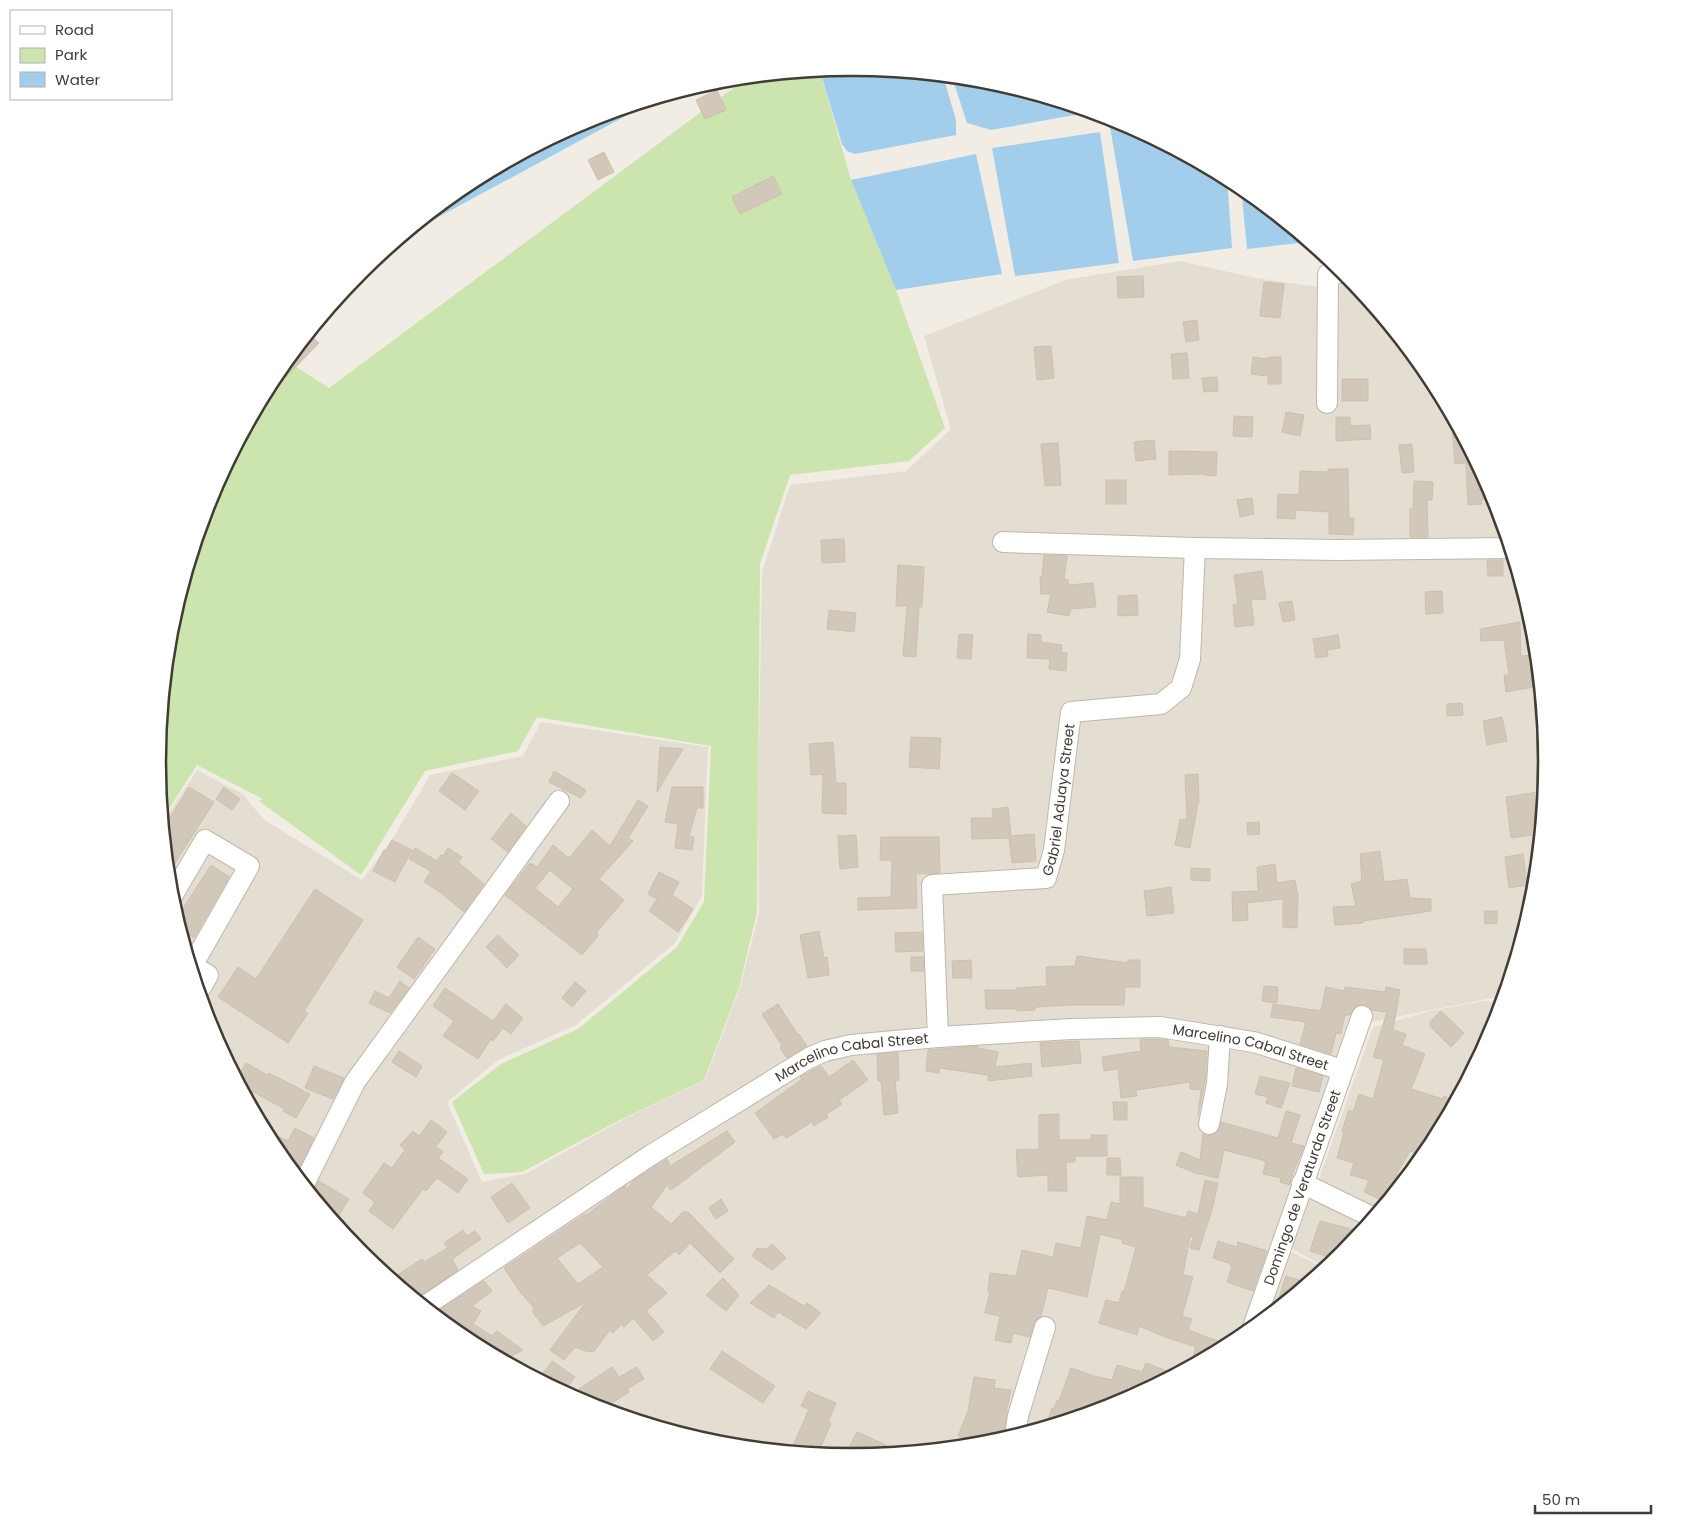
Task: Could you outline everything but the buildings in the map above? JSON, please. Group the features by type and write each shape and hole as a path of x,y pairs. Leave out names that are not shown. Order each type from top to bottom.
{"street":[{"path":"1327,403 1328,274 1334,273"},
{"path":"1003,542 1337,550 1504,548"},
{"name":"Gabriel Aduaya Street","path":"938,1037 932,885 1046,878 1054,850 1071,712 1161,704 1181,688 1190,660 1195,548"},
{"path":"307,1178 354,1082 559,801"},
{"path":"178,887 205,840 249,866 196,959"},
{"path":"199,969 208,975 203,984"},
{"name":"Domingo de Veraturda Street","path":"1257,1317 1362,1016"},
{"name":"Marcelino Cabal Street","path":"429,1302 651,1155 810,1058 826,1051 851,1045 938,1037 1072,1029 1160,1027 1254,1042 1342,1070"},
{"path":"1209,1124 1217,1084 1220,1036"},
{"path":"1302,1183 1368,1215"},
{"path":"1016,1428 1018,1416 1045,1326"}],"shaded area":[{"path":"1180,261 1256,278 1318,287 1344,284 1397,345 1447,419 1487,500 1515,585 1526,629 1533,673 1537,718 1539,762 1533,852 1526,896 1515,940 1497,998 1367,1023 1299,1183 1271,1242 1319,1265 1270,1307 1234,1333 1196,1357 1115,1397 1030,1425 986,1436 942,1443 852,1449 763,1443 719,1436 632,1412 590,1397 509,1357 435,1307 367,1248 308,1180 282,1144 258,1106 237,1066 218,1025 203,983 179,896 169,813 197,770 243,794 263,819 362,880 393,838 430,775 523,756 541,722 708,747 702,896 675,943 576,1025 498,1060 447,1102 482,1182 527,1173 622,1120 705,1080 740,988 759,913 758,803 762,572 790,485 906,471 951,429 924,336 1065,280"},
{"path":"1484,1001 1495,1002 1468,1066 1447,1106 1423,1144 1368,1215 1320,1264 1284,1244 1315,1190 1373,1027 1431,1011"}],"green space":[{"path":"822,77 851,180 896,290 945,428 909,461 790,475 760,564 757,912 739,988 704,1080 620,1120 522,1172 484,1174 452,1102 501,1064 578,1029 677,947 704,902 711,746 537,717 518,751 425,771 361,875 259,801 263,799 197,765 168,810 166,762 168,718 172,673 179,629 203,542 218,500 258,419 293,365 329,388 736,86"}],"water":[{"path":"852,76 945,82 956,120 956,135 855,154 847,151 842,144 822,77"},
{"path":"954,84 986,89 1077,114 991,130 967,123"},
{"path":"629,114 432,220 471,192 509,168 590,128"},
{"path":"1110,127 1156,147 1196,168 1228,188 1232,248 1133,261"},
{"path":"1100,132 1119,263 1015,276 992,148"},
{"path":"976,154 1002,274 896,290 851,180"},
{"path":"1242,198 1300,243 1247,249"}]}
